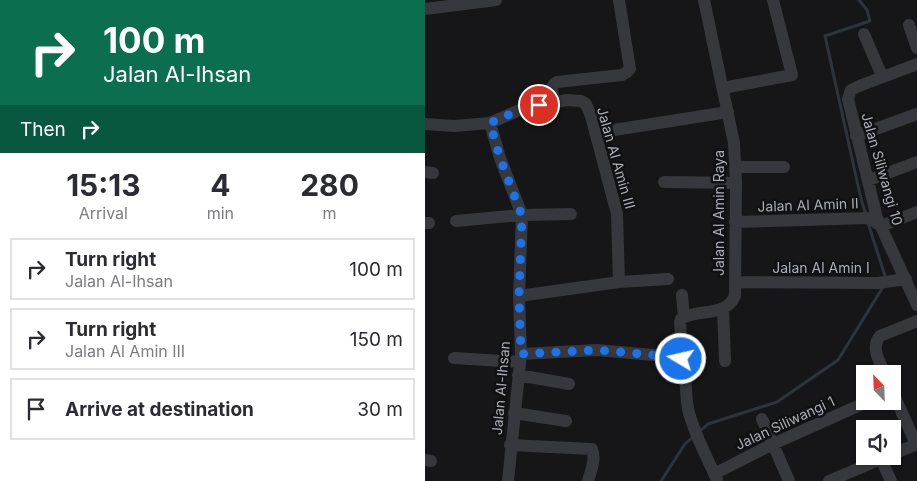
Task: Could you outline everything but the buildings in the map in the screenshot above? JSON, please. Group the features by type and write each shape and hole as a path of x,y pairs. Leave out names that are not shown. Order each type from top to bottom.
{"street":[{"path":"425,9 496,0"},
{"path":"554,102 552,88 553,84 557,82 622,74 629,69 619,0"},
{"name":"Jalan Al Amin Raya","path":"704,0 734,143 736,184 735,296 732,302 723,308"},
{"path":"723,88 792,75 773,0"},
{"path":"909,25 917,48"},
{"path":"864,34 882,76 917,64"},
{"name":"Jalan Siliwangi 10","path":"882,76 851,90 849,95 850,108 881,226 901,280 917,305"},
{"name":"Jalan Al Amin III","path":"425,124 455,126 490,123 524,108 567,100 581,101 589,110 617,214 619,282"},
{"path":"595,133 728,112"},
{"path":"856,136 917,114"},
{"name":"Jalan Al-Ihsan","path":"490,123 500,158 522,216 519,296 521,358 510,445 508,481"},
{"path":"869,180 917,162"},
{"path":"735,167 784,167"},
{"path":"664,182 736,184"},
{"path":"881,226 917,212"},
{"path":"456,221 571,214"},
{"name":"Jalan Al Amin II","path":"735,222 862,218 881,226"},
{"path":"519,296 619,282 667,279"},
{"name":"Jalan Al Amin I","path":"735,282 878,283 901,280"},
{"path":"682,295 684,317"},
{"path":"715,477 695,432 688,408 684,366 681,359 683,352 680,322 684,317 723,308 725,361"},
{"path":"881,365 875,349 875,342 880,336 917,322"},
{"path":"453,358 521,358 597,350 681,359"},
{"path":"518,375 569,384"},
{"name":"Jalan Siliwangi 1","path":"715,477 773,444 856,407"},
{"path":"901,410 916,444 901,450"},
{"path":"514,413 566,421"},
{"path":"762,419 789,481"},
{"path":"510,445 592,448 594,453 593,464 588,481"},
{"path":"829,481 866,465"},
{"path":"888,465 891,481"}],"waterway":[{"path":"859,0 867,10 870,21 825,36 866,215"},
{"path":"868,223 886,279"},
{"path":"699,432 708,424 777,402 838,360 883,287"},
{"path":"661,481 685,444 694,436"}],"route":[{"path":"539,105 524,108 490,123 500,158 522,216 519,296 521,354 597,350 681,359"}]}
